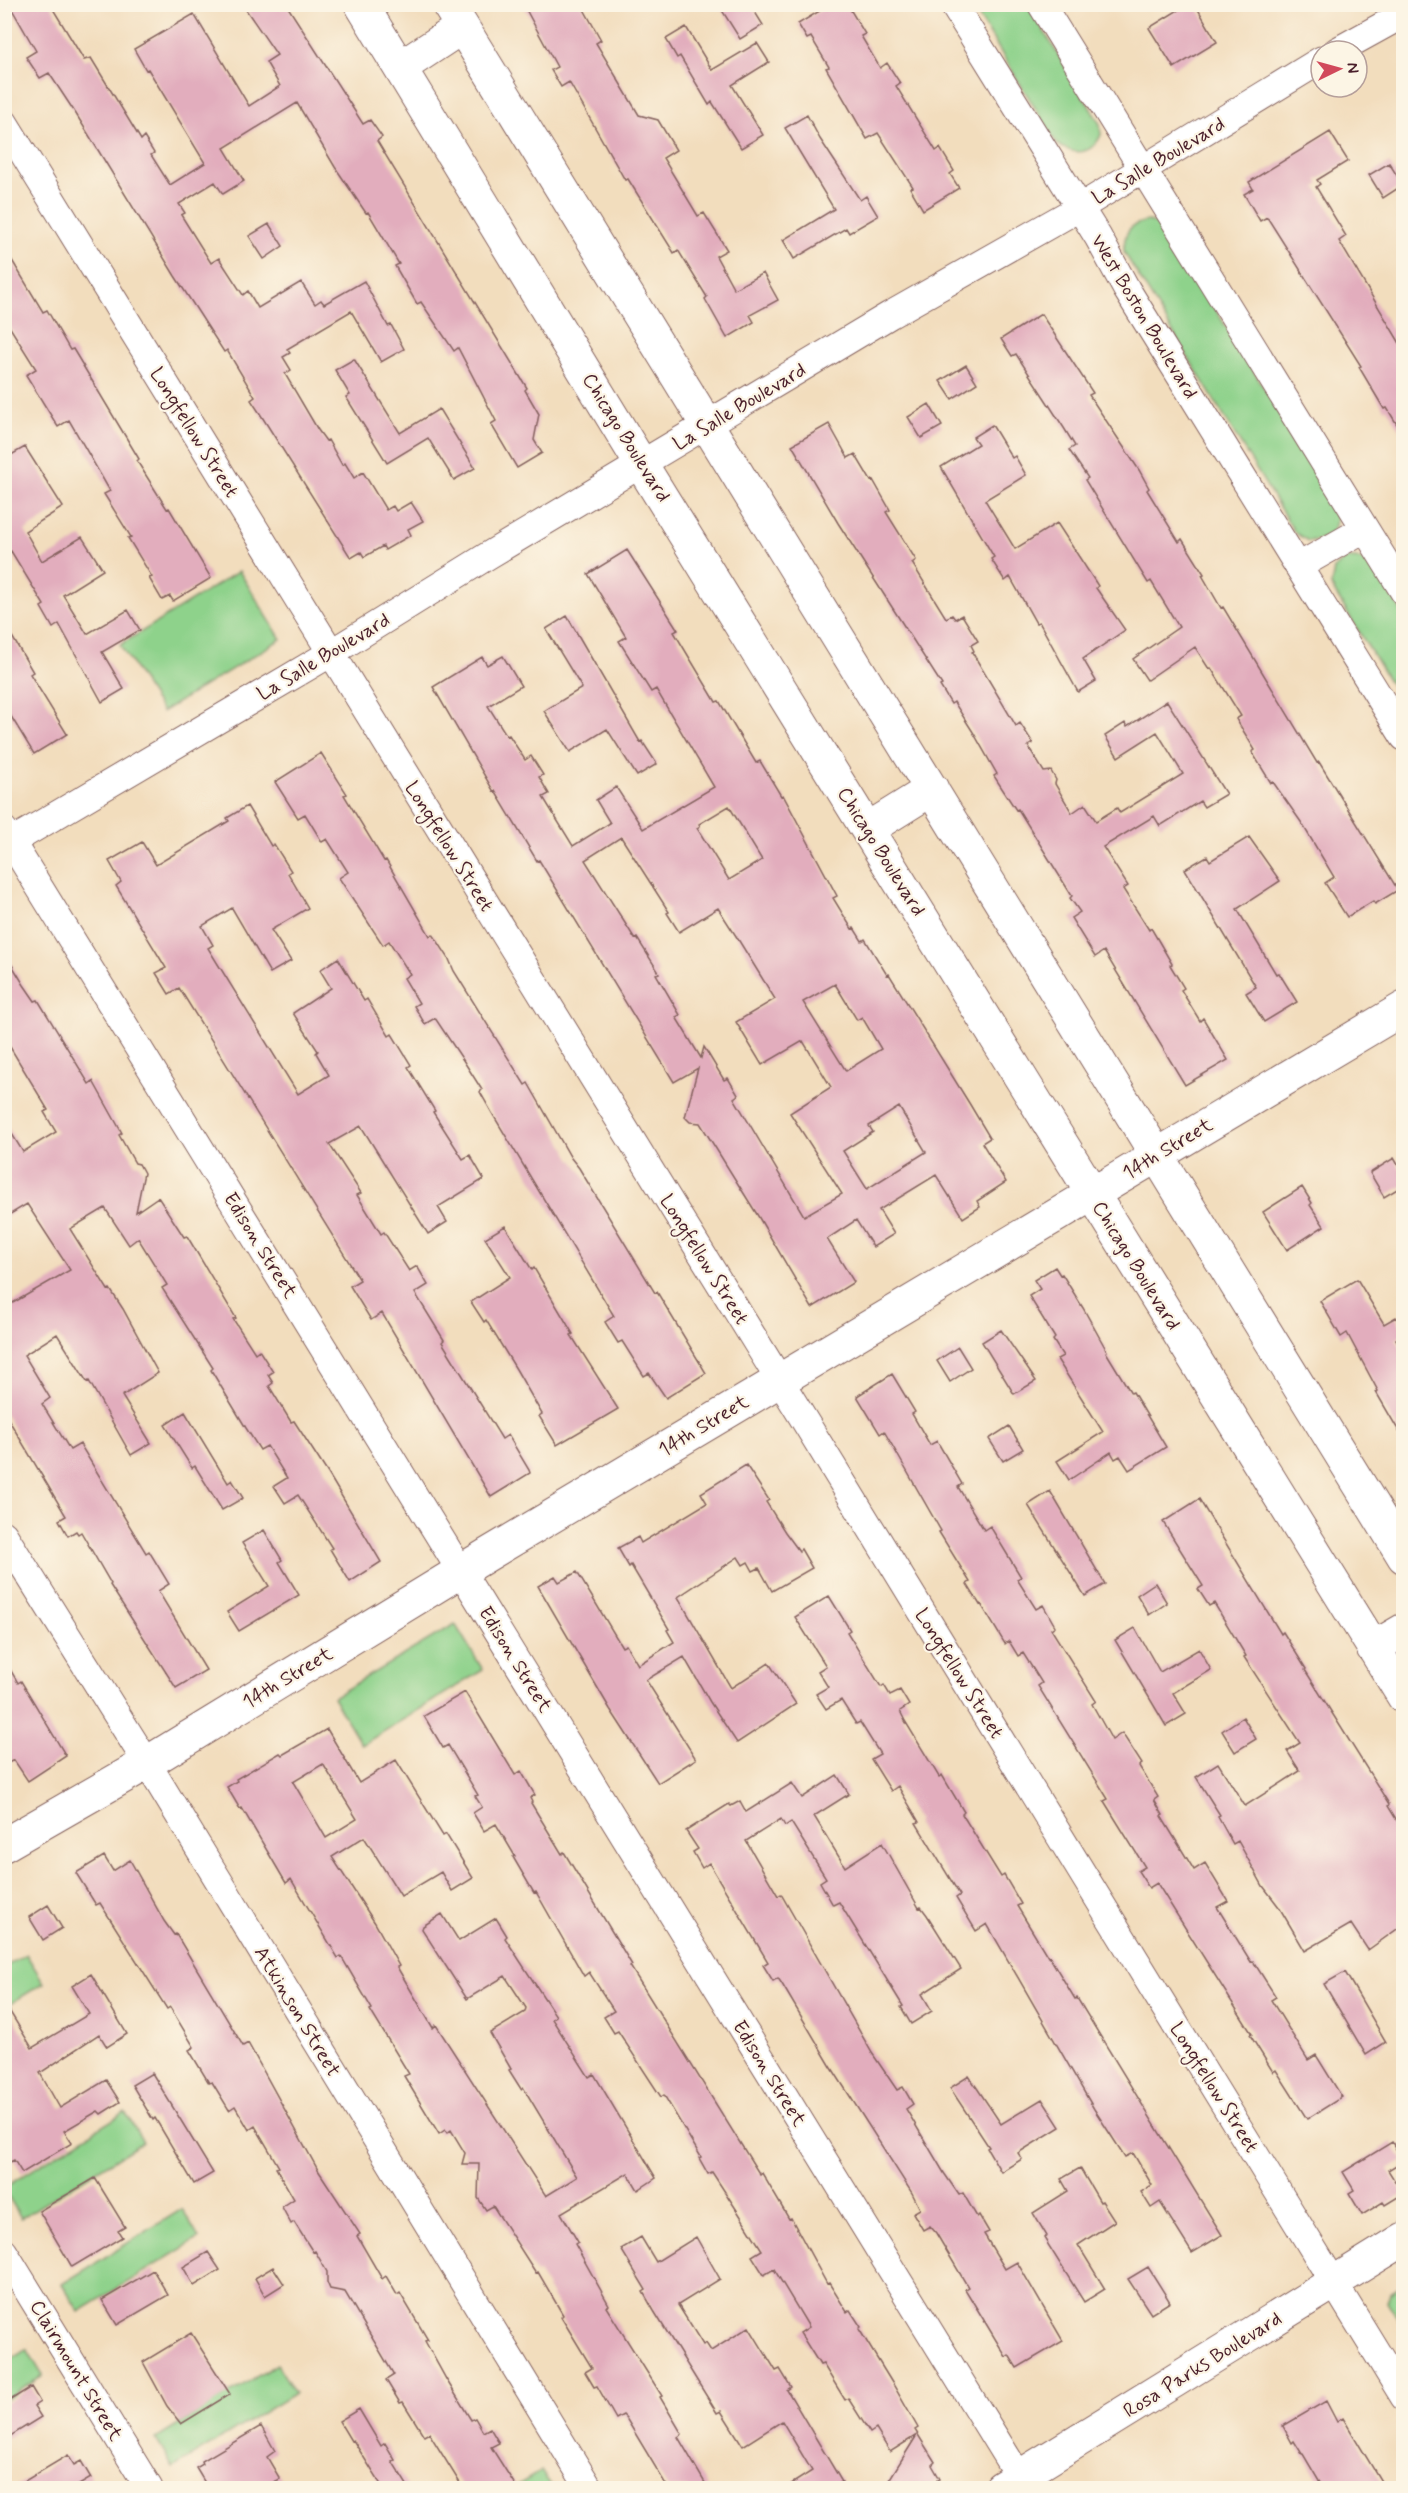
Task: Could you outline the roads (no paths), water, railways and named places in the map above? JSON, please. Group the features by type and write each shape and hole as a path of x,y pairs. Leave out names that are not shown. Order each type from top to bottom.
{"street":[{"name":"Chicago Boulevard","path":"361,4 642,464 1404,1696"},
{"name":"West Boston Boulevard","path":"953,4 1404,737"},
{"path":"1041,4 1404,592"},
{"path":"1359,39 1404,14"},
{"path":"400,68 455,16 1404,1557"},
{"name":"La Salle Boulevard","path":"7,839 331,653 890,315 1079,208 1309,67"},
{"name":"Longfellow Street","path":"4,122 1404,2397"},
{"path":"1299,566 1364,529"},
{"path":"868,829 932,789"},
{"name":"Edison Street","path":"7,839 461,1570 1015,2485"},
{"name":"14th Street","path":"4,1845 147,1763 461,1570 1404,1008"},
{"name":"Atkinson Street","path":"4,1535 147,1763 589,2488"},
{"path":"1373,1647 1404,1630"},
{"name":"Rosa Parks Boulevard","path":"1015,2485 1404,2239"},
{"name":"Clairmount Street","path":"4,2252 149,2488"}]}
